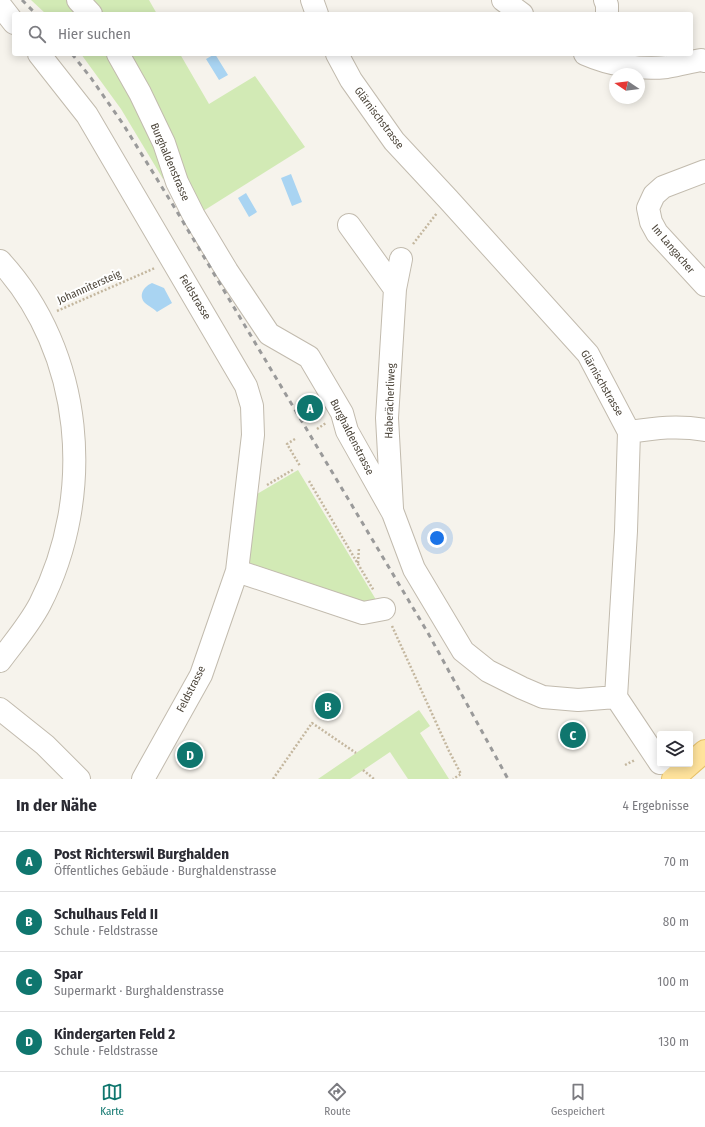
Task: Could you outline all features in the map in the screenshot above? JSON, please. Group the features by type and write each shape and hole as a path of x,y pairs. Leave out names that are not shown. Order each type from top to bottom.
{"main road":[{"path":"673,779 705,751"}],"street":[{"path":"78,0 88,12"},
{"path":"312,0 316,12"},
{"path":"503,0 519,12"},
{"path":"605,0 607,12"},
{"path":"0,6 12,21"},
{"name":"Feldstrasse","path":"40,56 87,115 246,386 252,406 253,434 237,571 201,675 143,779"},
{"name":"Burghaldenstrasse","path":"119,56 140,92 164,143 177,182 194,216 227,271 269,334 309,357 342,413 347,431 392,513 414,569 463,651 488,671 543,697 578,700 616,697"},
{"name":"Glärnischstrasse","path":"338,56 351,80 394,141 588,354 629,432 626,531 616,697"},
{"path":"594,56 639,68 668,67 701,60 705,61"},
{"name":"Im Langacher","path":"705,171 663,187 654,195 648,208 651,222 657,233 705,286"},
{"path":"349,225 395,289"},
{"name":"Haberächerliweg","path":"392,513 387,418 395,289 401,260"},
{"path":"0,261 18,282 30,300 40,318 61,366 69,398 75,444 73,498 61,552 40,604 26,628 0,661"},
{"path":"629,432 662,427 705,430"},
{"path":"237,571 363,613 384,609"},
{"path":"616,697 657,758"},
{"path":"0,709 46,745 79,779"},
{"path":"663,767 673,779"}],"path":[{"path":"416,240 448,199"},
{"name":"Johannitersteig","path":"40,318 146,272"},
{"path":"317,429 328,422"},
{"path":"295,439 287,444 300,466"},
{"path":"245,499 294,469"},
{"path":"309,481 384,609 461,774 452,779"},
{"path":"358,564 359,547"},
{"path":"273,779 312,723 356,753"},
{"path":"625,765 635,760"},
{"path":"363,770 374,779"}],"green space":[{"path":"31,0 72,0 83,12 44,12"},
{"path":"84,0 149,0 156,12 94,12"},
{"path":"82,56 114,56 166,169 163,179 121,109"},
{"path":"124,56 181,56 209,104 255,76 305,147 200,213"},
{"path":"298,470 378,603 362,610 240,568 250,498"},
{"path":"419,710 430,726 420,733 449,779 408,779 390,752 350,779 318,779"}],"water":[{"path":"211,56 216,56 228,75 219,80 206,59"},
{"path":"291,174 302,202 292,206 281,178"},
{"path":"246,193 257,212 249,217 238,198"},
{"path":"152,283 164,288 172,303 157,312 142,299 143,291"}],"railway":[{"path":"22,0 34,12"},
{"path":"74,56 123,124 173,205 428,633 508,779"}],"place":[{"name":"Post Richterswil Burghalden","path":"310,408"},
{"name":"Schulhaus Feld II","path":"328,706"},
{"name":"Spar","path":"573,735"},
{"name":"Kindergarten Feld 2","path":"190,755"}]}
